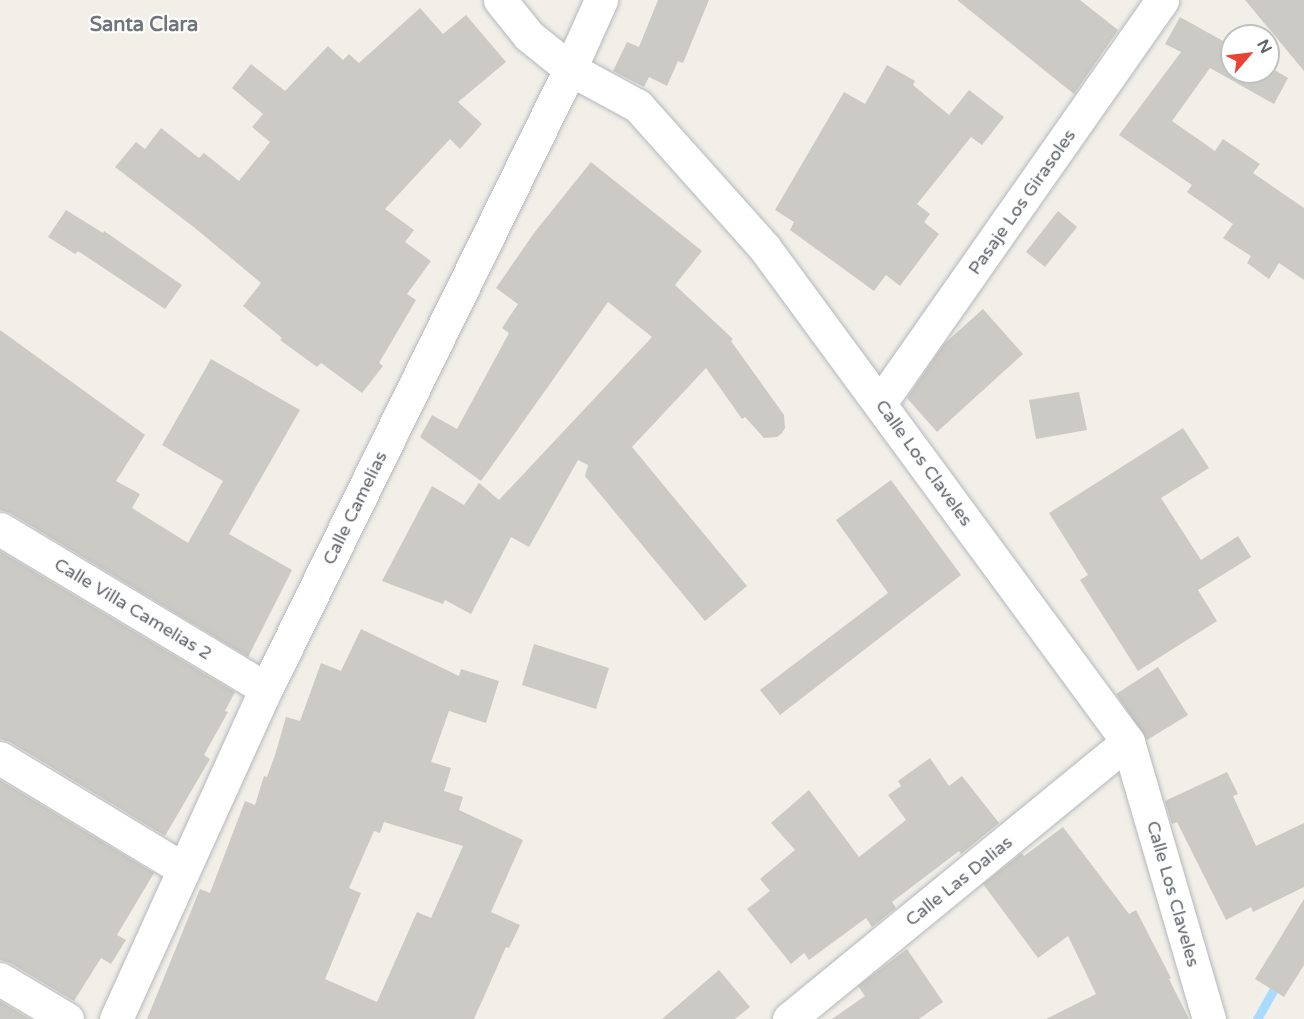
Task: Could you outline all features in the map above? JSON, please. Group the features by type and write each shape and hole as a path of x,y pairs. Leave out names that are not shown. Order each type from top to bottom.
{"street":[{"name":"Calle Los Claveles","path":"500,0 529,36 570,69 638,106 764,247 1128,742 1209,1019"},
{"name":"Calle Camelias","path":"116,1019 266,689 570,69 601,0"},
{"name":"Pasaje Los Girasoles","path":"880,403 1162,0"},
{"name":"Calle Villa Camelias 2","path":"0,529 266,689"},
{"name":"Calle Las Dalias","path":"789,1019 1128,742"},
{"path":"0,758 183,869"},
{"path":"0,979 67,1019"}],"building":[{"path":"658,0 709,0 683,63 678,61 667,86 649,77 644,87 613,71 627,42 639,47"},
{"path":"957,0 1080,0 1118,30 1074,94"},
{"path":"1245,0 1304,0 1304,71 1280,42 1280,24 1265,24"},
{"path":"420,8 443,34 466,15 506,62 458,102 482,124 460,149 450,139 385,209 414,230 405,242 431,261 407,294 416,300 379,363 383,366 362,393 321,363 317,367 280,340 282,338 243,306 261,283 195,228 115,167 136,142 145,149 161,128 199,158 204,153 239,181 270,142 252,127 263,114 232,88 251,64 285,91 328,46 343,60 349,54 359,63"},
{"path":"1180,17 1220,39 1220,74 1210,68 1172,121 1215,151 1223,139 1260,164 1253,173 1304,208 1304,280 1279,263 1269,279 1247,263 1251,256 1223,238 1233,224 1187,192 1192,185 1119,135 1181,52 1165,44"},
{"path":"887,65 915,81 913,85 949,115 969,90 1004,117 982,145 971,137 917,204 930,214 924,222 939,234 900,286 886,275 874,291 790,230 794,222 775,210 844,92 865,104"},
{"path":"1280,73 1288,78 1274,104 1238,84 1280,84"},
{"path":"591,162 702,251 675,285 733,339 731,341 784,415 785,428 782,433 777,437 764,438 745,417 742,419 706,368 632,447 747,586 705,621 585,476 588,465 578,460 529,547 511,537 471,614 445,600 443,604 382,581 432,486 464,505 479,483 499,500 652,337 608,302 481,481 420,437 432,415 457,429 509,333 502,328 518,304 496,288 534,233"},
{"path":"66,210 103,233 104,231 182,285 165,309 78,251 75,254 48,237"},
{"path":"1058,211 1077,227 1045,267 1026,252"},
{"path":"983,309 1023,354 937,432 907,398 944,344"},
{"path":"0,330 145,435 116,481 140,494 132,508 188,543 223,481 162,445 211,359 300,410 229,534 292,570 248,657 10,513 0,510"},
{"path":"1079,392 1087,430 1036,439 1029,400"},
{"path":"1183,428 1209,468 1161,498 1201,560 1238,536 1251,557 1198,590 1217,621 1138,671 1080,580 1088,575 1049,513"},
{"path":"891,480 961,575 780,715 760,690 888,593 836,520"},
{"path":"0,551 235,692 225,711 228,712 204,755 210,759 165,836 10,742 0,739"},
{"path":"361,629 459,676 461,669 499,681 486,723 449,711 431,762 451,768 444,791 463,797 459,810 523,840 491,912 520,925 509,948 506,947 474,1019 147,1019 200,889 210,893 245,801 255,805 264,776 267,777 275,755 286,717 300,721 321,663 341,671","holes":["384,822 463,846 431,918 417,912 377,1002 325,979 361,893 349,888 374,831 380,833"]},
{"path":"534,644 609,668 596,709 522,685"},
{"path":"1158,667 1188,715 1147,740 1116,694"},
{"path":"930,758 949,786 962,776 999,823 961,854 959,851 892,902 896,908 872,927 866,918 809,960 804,953 791,964 747,909 770,891 760,879 795,850 771,823 809,790 859,857 906,820 888,795 901,786 898,781"},
{"path":"1227,772 1238,794 1233,796 1256,846 1304,823 1304,887 1253,912 1251,907 1226,920 1177,822 1172,824 1165,801"},
{"path":"0,780 154,873 117,935 126,940 111,964 101,958 74,1001 10,963 0,960"},
{"path":"1063,827 1129,914 1136,910 1189,1019 1046,1019 1096,994 1068,936 1038,958 983,884 1022,853 1024,856"},
{"path":"1304,899 1304,965 1284,997 1255,979"},
{"path":"907,949 943,1002 919,1019 832,1019 865,996 858,986"},
{"path":"719,970 750,1007 735,1019 662,1019"},
{"path":"0,1001 30,1019 0,1019"}],"waterway":[{"path":"1257,1019 1278,982"}],"district":[{"name":"Santa Clara","path":"144,25"}]}
